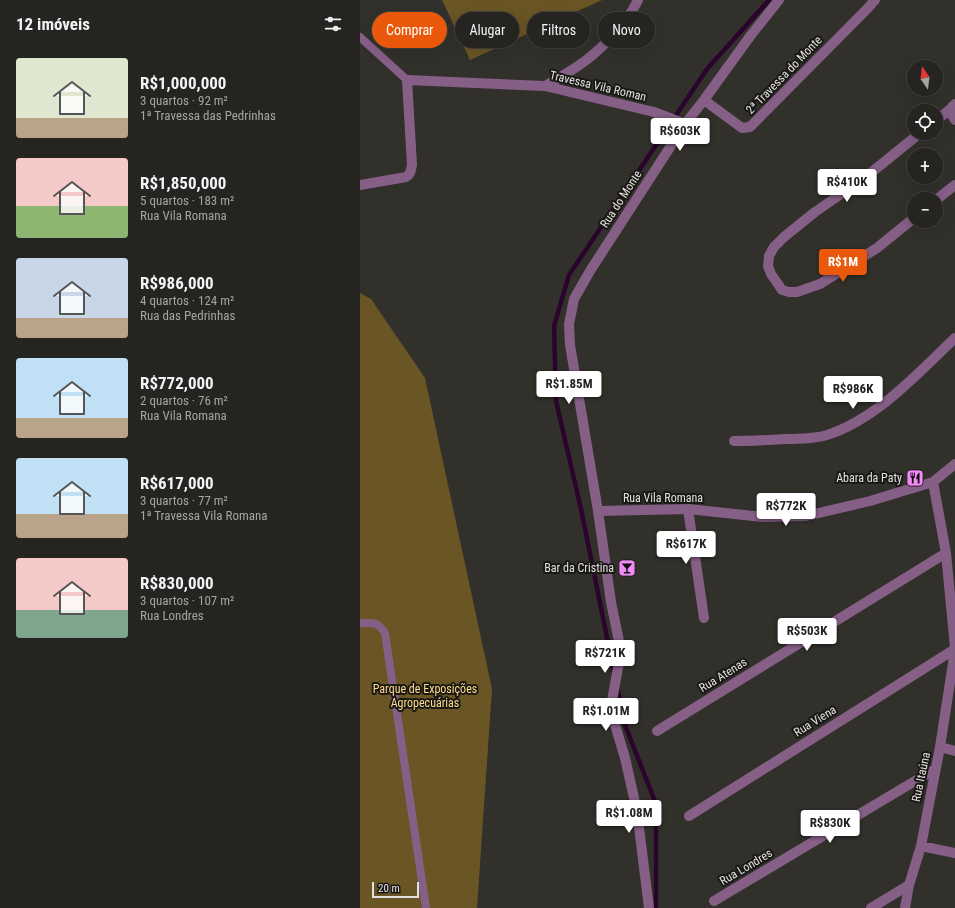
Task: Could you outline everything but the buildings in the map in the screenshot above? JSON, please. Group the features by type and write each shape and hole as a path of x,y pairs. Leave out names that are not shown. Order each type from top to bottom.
{"street":[{"path":"546,86 586,61 610,38 628,17 638,0"},
{"name":"Rua do Monte","path":"598,511 570,345 569,324 574,299 590,271 685,124 779,0"},
{"name":"2ª Travessa do Monte","path":"704,100 742,128 750,127 867,10 875,0"},
{"path":"360,185 406,178 409,176 412,165 407,80"},
{"name":"Travessa Vila Roman","path":"407,80 546,86 659,114 685,124"},
{"path":"943,114 952,107 955,120"},
{"path":"907,224 877,248 820,284 797,292 782,290 771,274 768,266 769,256 774,247 784,237 815,212 867,176 911,140"},
{"path":"943,194 955,185"},
{"path":"734,442 809,438 826,435 842,429 873,412 901,389 955,338"},
{"name":"Rua Vila Romana","path":"598,511 688,509 763,517 806,516 870,501 933,482 955,464"},
{"name":"Rua Itaúna","path":"905,908 909,885 921,846 940,748 955,649 946,553 933,482"},
{"path":"688,509 704,618"},
{"path":"598,511 611,602 621,651 612,702 613,718 625,758 637,811 649,908"},
{"name":"Rua Atenas","path":"657,731 946,553"},
{"name":"Rua Viena","path":"689,816 955,649"},
{"path":"940,748 955,751"},
{"name":"Rua Londres","path":"714,901 935,769"},
{"path":"921,846 955,853"},
{"path":"871,908 909,885"}],"lane":[{"path":"360,37 407,80"},
{"path":"360,623 374,622 381,626 385,633 426,908"}],"green space":[{"path":"442,0 602,0 576,12 527,12 527,34 519,38 519,12 455,12 455,28"},
{"path":"464,48 496,48 470,60"},
{"name":"Parque de Exposições Agropecuárias","path":"360,293 371,299 425,378 492,689 477,908 360,908"}],"waterway":[{"path":"614,672 581,509 556,401 554,326 569,275 707,69 769,0"},
{"path":"617,687 625,725 656,804 656,908"}],"place":[{"name":"Abara da Paty","path":"915,478"},
{"name":"Bar da Cristina","path":"627,568"}]}
